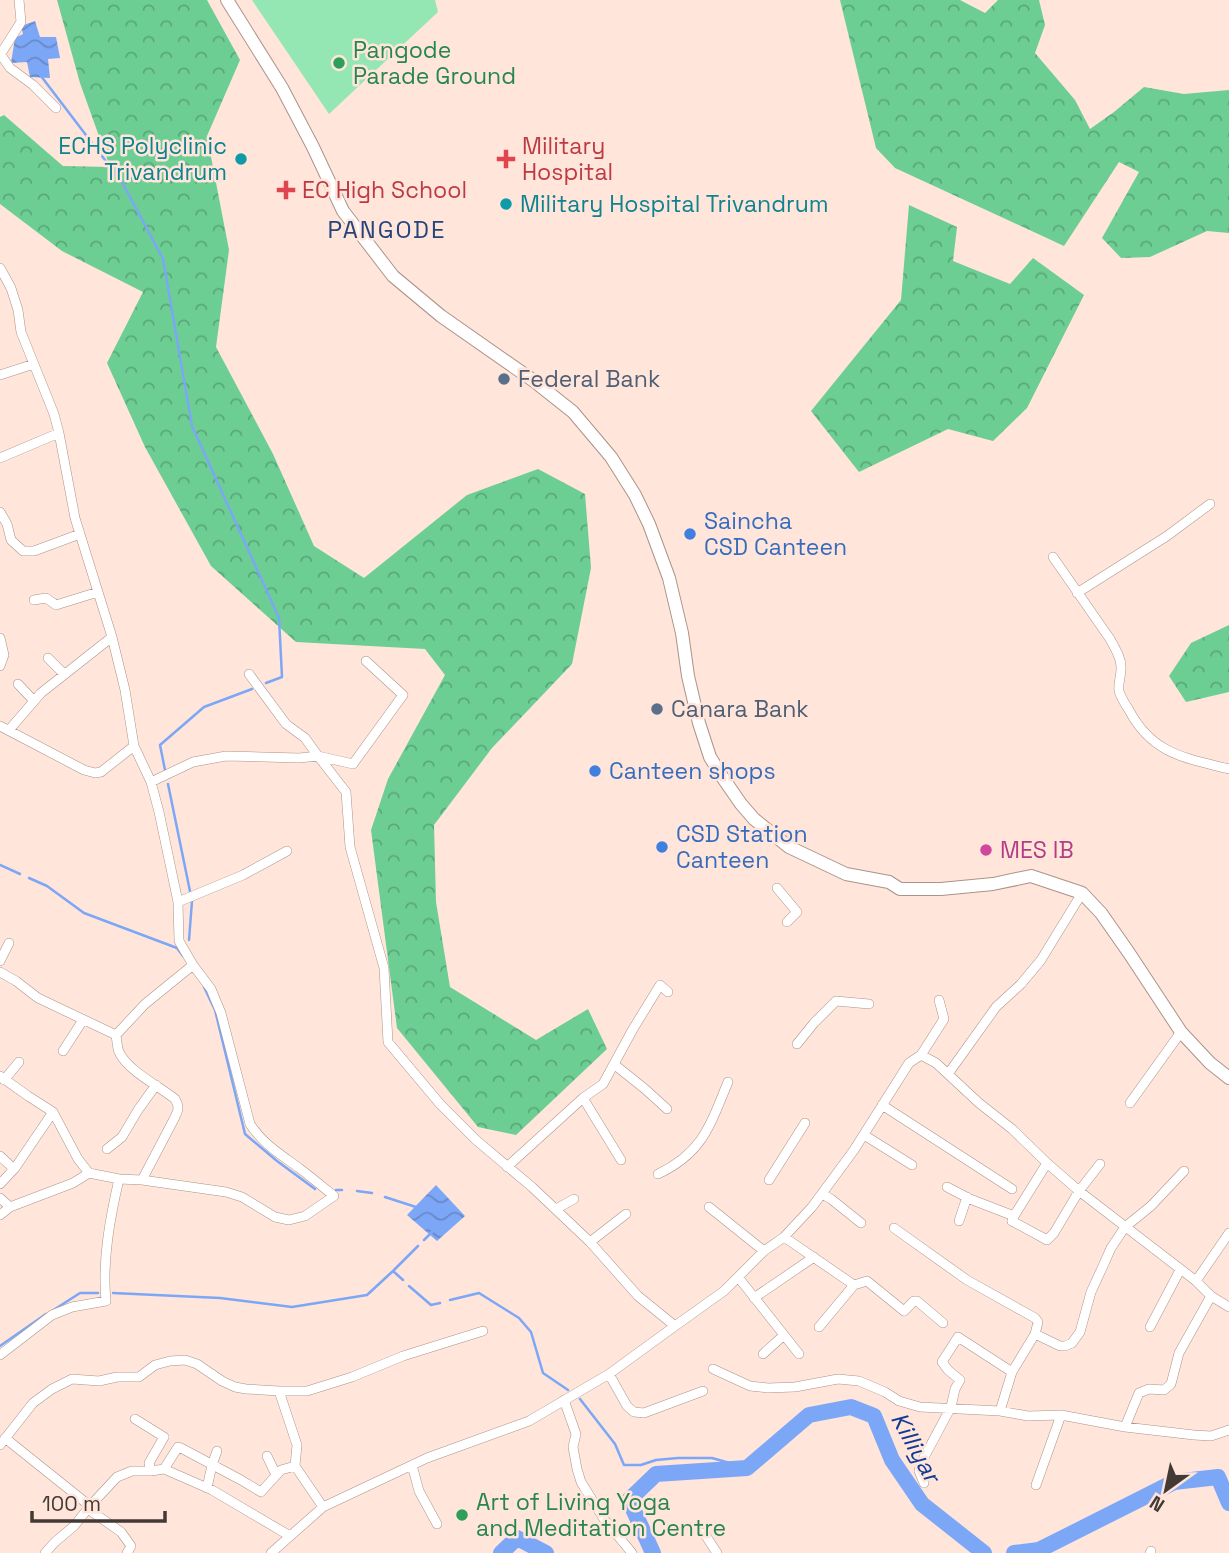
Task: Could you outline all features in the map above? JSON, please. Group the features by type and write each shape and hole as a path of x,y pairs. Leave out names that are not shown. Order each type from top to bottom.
{"main road":[{"path":"227,0 282,88 343,211 370,249 393,276 440,316 573,412 617,466 649,524 669,578 682,634 688,676 710,757 754,819 789,847 846,874 889,882 900,889 942,889 993,884 1031,876 1082,893 1101,913 1181,1032 1210,1063 1229,1077"}],"street":[{"path":"19,0 21,22 0,55 10,68 33,85 56,108"},
{"path":"0,268 11,288 21,332 60,433 75,518 113,637 134,746 151,782 159,811 178,902 179,941 211,989 221,1013 250,1124 268,1147 334,1196 304,1216 289,1220 275,1217 242,1197 226,1192 89,1173 78,1159 53,1112 2,1078 19,1062"},
{"path":"0,375 34,364"},
{"path":"0,458 60,433"},
{"path":"1077,593 1167,536 1210,504"},
{"path":"0,512 11,540 28,552 80,534"},
{"path":"1053,557 1116,649 1122,671 1118,682 1120,695 1144,734 1154,743 1183,757 1229,769"},
{"path":"34,600 46,598 56,604 99,592"},
{"path":"113,637 41,693 4,728 84,770 95,773 101,772 134,746"},
{"path":"0,638 4,655 0,666"},
{"path":"48,658 64,674"},
{"path":"151,782 193,762 226,756 318,756 353,764 403,695 366,661"},
{"path":"249,674 286,724 305,738 346,792 350,848 384,968 388,1041 440,1104 476,1140 556,1209 590,1242 638,1296 675,1326"},
{"path":"18,684 34,701"},
{"path":"178,902 243,875 287,851"},
{"path":"777,888 797,912 787,922"},
{"path":"948,1074 996,1007 1021,984 1041,960 1082,893"},
{"path":"0,961 9,943"},
{"path":"116,1035 145,1003 193,965"},
{"path":"0,972 38,999 116,1035"},
{"path":"507,1167 583,1097 603,1084 660,985 668,992"},
{"path":"271,1553 323,1507 427,1458 529,1421 609,1374 724,1292 764,1251 784,1237 822,1194 909,1063 921,1055 944,1018 939,1000"},
{"path":"797,1044 836,1002 869,1004"},
{"path":"63,1051 83,1020"},
{"path":"1130,1103 1181,1032"},
{"path":"116,1035 119,1052 127,1062 175,1099 178,1105 178,1110 142,1180"},
{"path":"921,1055 936,1063 1079,1191 1196,1281 1211,1296 1229,1307"},
{"path":"615,1065 667,1109"},
{"path":"658,1174 676,1166 696,1148 710,1126 729,1082"},
{"path":"107,1149 122,1137 156,1084"},
{"path":"583,1097 621,1160"},
{"path":"882,1105 1012,1189"},
{"path":"0,1184 14,1169 53,1112"},
{"path":"769,1180 805,1123"},
{"path":"863,1135 912,1165"},
{"path":"0,1156 14,1169"},
{"path":"1048,1163 1012,1221 1047,1240 1100,1164"},
{"path":"1035,1334 1060,1346 1072,1343 1080,1332 1091,1292 1111,1248 1125,1227 1151,1206 1184,1171"},
{"path":"0,1215 10,1208 73,1183 89,1173"},
{"path":"0,1355 52,1315 72,1307 106,1301 104,1277 109,1226 118,1179"},
{"path":"947,1187 1014,1216"},
{"path":"822,1194 862,1223"},
{"path":"958,1221 967,1197"},
{"path":"0,1198 10,1208"},
{"path":"556,1209 574,1199"},
{"path":"709,1207 764,1251"},
{"path":"590,1242 626,1214"},
{"path":"894,1228 967,1280 1038,1322 1035,1334 1012,1372 1000,1411"},
{"path":"1196,1281 1229,1233"},
{"path":"784,1237 853,1285"},
{"path":"754,1298 814,1257"},
{"path":"1150,1327 1180,1270"},
{"path":"738,1278 799,1354"},
{"path":"819,1328 853,1285 863,1281 867,1281 901,1310 904,1311 917,1301 943,1323"},
{"path":"1125,1427 1139,1393 1149,1389 1164,1390 1171,1384 1179,1353 1211,1296"},
{"path":"127,1553 131,1546 121,1532 2,1442 33,1403 52,1389 72,1379 99,1381 117,1377 139,1377 155,1365 185,1360 197,1364 235,1387 307,1391 369,1371 403,1356 483,1331"},
{"path":"763,1354 784,1335"},
{"path":"924,1483 919,1471 921,1463 951,1407 960,1380 942,1362 958,1337 1012,1372"},
{"path":"713,1369 750,1386 768,1388 795,1387 838,1379 859,1381 900,1401 920,1407 1000,1411 1028,1416 1061,1415 1125,1427 1210,1436 1229,1430"},
{"path":"609,1374 627,1406 634,1412 644,1413 703,1391"},
{"path":"279,1391 297,1445 295,1466 323,1507"},
{"path":"564,1400 576,1434 573,1447 581,1482 604,1519 632,1553"},
{"path":"1036,1485 1061,1415"},
{"path":"135,1419 163,1437 149,1463 151,1471"},
{"path":"164,1469 178,1447 261,1492 281,1470 295,1466"},
{"path":"207,1488 217,1451"},
{"path":"267,1456 276,1475"},
{"path":"412,1465 419,1491 437,1524"},
{"path":"45,1553 74,1527 117,1477 132,1471 164,1469 243,1507 290,1536"},
{"path":"704,1533 717,1553"}],"green space":[{"path":"57,0 207,0 240,60 207,136 229,250 216,347 273,454 314,546 364,578 467,495 538,469 585,494 591,568 572,664 492,748 434,825 436,902 450,987 536,1040 588,1009 607,1049 516,1135 478,1127 397,1028 371,830 388,779 445,675 425,649 296,642 211,566 145,447 107,363 143,292 62,251 0,204 0,117 4,115 63,166 110,167 80,83"},
{"name":"Pangode Parade Ground","path":"252,0 435,0 438,12 329,114"},
{"path":"840,0 960,0 985,13 998,0 1039,0 1045,25 1035,53 1075,100 1090,129 1144,87 1184,94 1229,90 1229,233 1207,231 1150,257 1121,258 1102,238 1139,172 1119,162 1064,246 895,168 876,148"},
{"path":"909,205 957,227 953,261 1010,284 1033,258 1084,295 1027,408 993,441 948,429 859,472 811,411 901,300"},
{"path":"1229,625 1229,692 1186,702 1169,676 1191,643"}],"water":[{"path":"35,21 40,37 56,37 60,58 48,59 50,78 30,77 27,62 11,63 15,38 23,34 21,26"},
{"path":"436,1185 465,1216 437,1241 407,1215"}],"waterway":[{"path":"41,76 92,143"},
{"path":"99,152 123,184 163,259 192,426 279,618 282,677 266,683"},
{"path":"165,770 160,745 204,707 252,689"},
{"path":"168,784 192,901 189,940"},
{"path":"0,865 20,874"},
{"path":"29,878 47,886 84,913 177,948 183,956"},
{"path":"204,987 215,1010 245,1134 315,1189"},
{"path":"336,1190 342,1190"},
{"path":"357,1191 372,1193"},
{"path":"385,1197 419,1208"},
{"path":"424,1240 432,1232"},
{"path":"393,1271 418,1246"},
{"path":"113,1293 220,1298 292,1307 367,1295 393,1271 403,1280"},
{"path":"409,1286 431,1305 440,1303"},
{"path":"52,1311 80,1293 98,1293"},
{"path":"450,1300 479,1293 519,1318 531,1332 543,1373 568,1390"},
{"path":"0,1346 46,1314"},
{"path":"580,1399 615,1444 624,1465 641,1465 656,1460 678,1458 712,1458 747,1468"},
{"name":"Killiyar","path":"653,1553 629,1500 656,1474 747,1468 809,1415 851,1407 874,1416 892,1460 922,1504 984,1553"},
{"name":"Killiyar","path":"1014,1553 1039,1550 1174,1482 1218,1477 1229,1503"},
{"name":"Killiyar","path":"501,1553 517,1538 546,1553"}],"place":[{"name":"Pangode Parade Ground","path":"339,63"},
{"name":"ECHS Polyclinic Trivandrum","path":"241,159"},
{"name":"Military Hospital","path":"506,159"},
{"name":"EC High School","path":"286,190"},
{"name":"Military Hospital Trivandrum","path":"506,204"},
{"name":"Federal Bank","path":"504,379"},
{"name":"Saincha CSD Canteen","path":"690,534"},
{"name":"Canara Bank","path":"657,709"},
{"name":"Canteen shops","path":"595,771"},
{"name":"CSD Station Canteen","path":"662,847"},
{"name":"MES IB","path":"986,850"},
{"name":"Art of Living Yoga and Meditation Centre","path":"462,1515"}],"district":[{"name":"PANGODE","path":"387,229"}]}
